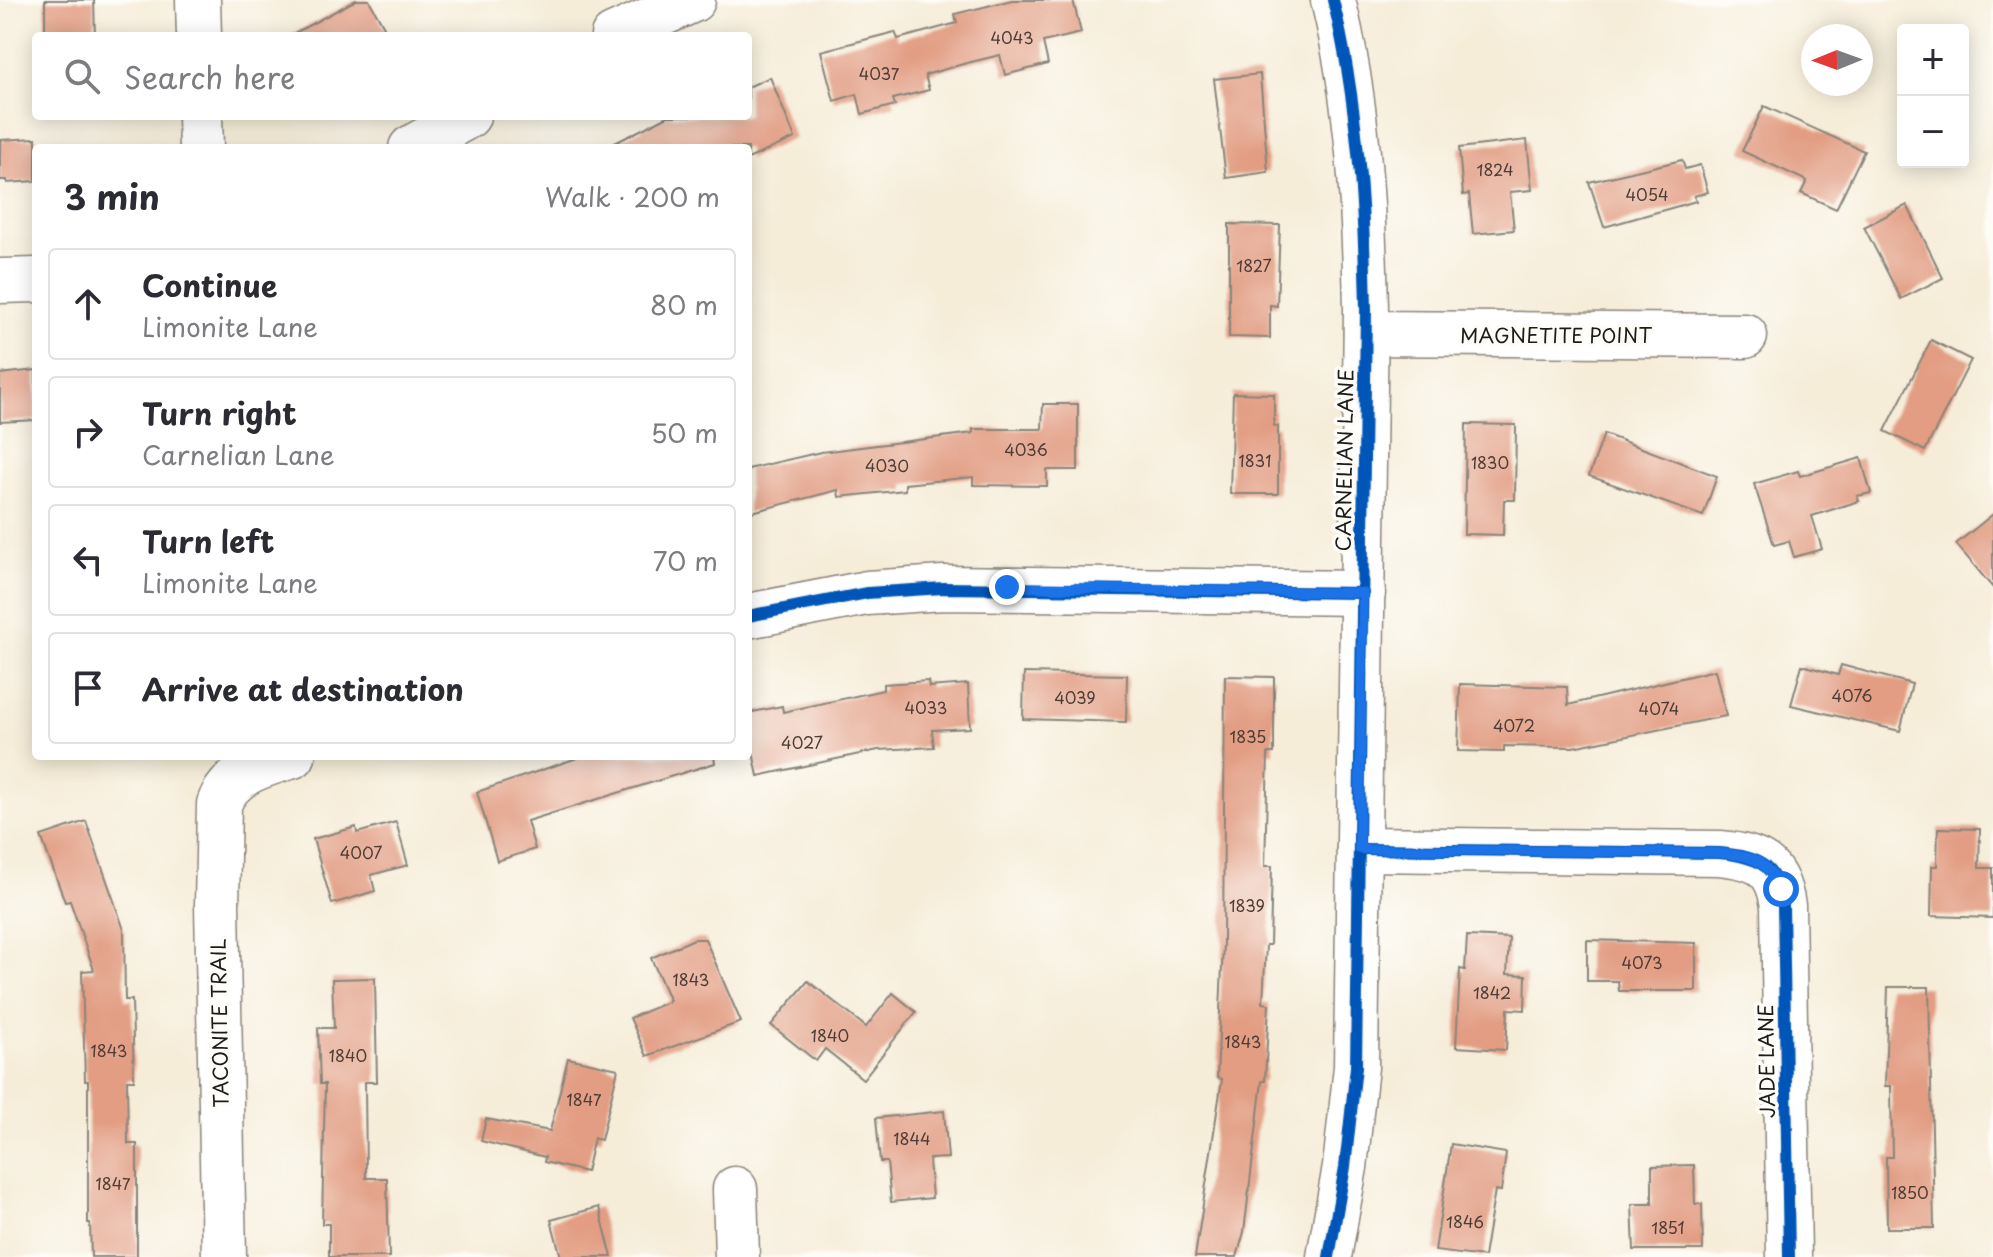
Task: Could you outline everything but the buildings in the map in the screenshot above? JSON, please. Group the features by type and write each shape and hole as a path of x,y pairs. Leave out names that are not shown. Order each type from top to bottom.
{"street":[{"path":"198,0 199,32"},
{"path":"622,32 693,0"},
{"name":"CARNELIAN LANE","path":"1329,1257 1347,1154 1356,1067 1366,333 1359,148 1333,0"},
{"path":"200,120 201,144"},
{"path":"418,144 461,120"},
{"path":"0,281 32,280"},
{"name":"MAGNETITE POINT","path":"1366,333 1745,336"},
{"path":"752,615 867,593 943,588 1363,593"},
{"name":"TACONITE TRAIL","path":"224,1257 219,804 226,790 247,772 282,760"},
{"name":"JADE LANE","path":"1359,849 1720,853 1749,858 1769,869 1781,889 1783,906 1789,1257"},
{"path":"735,1189 737,1257"}],"cycle path":[{"path":"1329,1257 1345,1167 1356,1067 1366,310 1364,232 1354,115 1333,0"},
{"path":"752,615 867,593 943,588 1363,593"},
{"path":"1359,849 1720,853 1745,857 1771,872 1783,906 1789,1257"}],"route":[{"path":"1007,587 1363,593 1359,849 1720,853 1758,861 1769,869 1781,889"}]}
